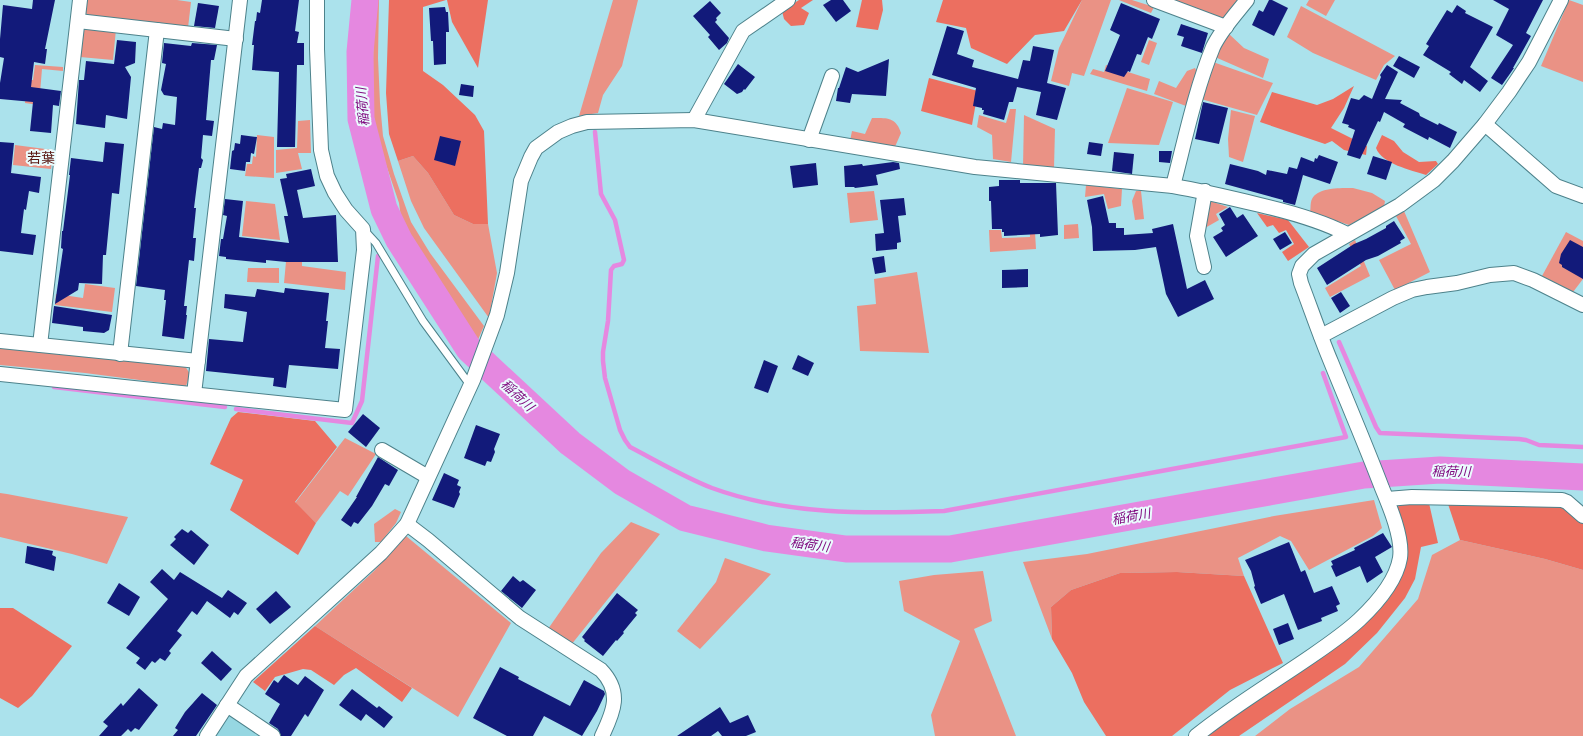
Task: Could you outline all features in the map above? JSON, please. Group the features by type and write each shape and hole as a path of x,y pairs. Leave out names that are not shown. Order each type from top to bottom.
{"street":[{"path":"40,345 80,0"},
{"path":"194,394 240,0"},
{"path":"0,374 346,410 364,250 363,229 346,210 335,193 323,162 321,150 317,49 317,0"},
{"path":"694,120 743,30 788,0"},
{"path":"1154,0 1226,27"},
{"path":"1173,186 1199,90 1214,46 1226,27 1247,0"},
{"path":"1196,736 1219,718 1346,632 1375,604 1393,578 1400,558 1398,535 1385,494 1301,283 1299,274 1302,266 1314,254 1400,205 1434,180 1485,124 1529,62 1561,0"},
{"path":"78,21 236,39"},
{"path":"120,354 157,30"},
{"path":"809,140 832,76"},
{"path":"206,736 246,676 381,553 407,524 490,336 508,273 521,181 536,148 558,132 587,122 694,120 975,167 1173,186 1205,192 1286,212 1331,225 1347,234"},
{"path":"1485,124 1556,186 1583,196"},
{"path":"1204,267 1197,236 1205,192"},
{"path":"1321,336 1393,298 1412,290 1427,286 1457,283 1490,275 1514,273 1532,280 1583,305"},
{"path":"0,341 198,361"},
{"path":"382,450 428,476"},
{"path":"1385,494 1431,497 1562,500 1568,502 1583,516"},
{"path":"407,524 520,618 601,670 608,678 615,695 607,734"},
{"path":"227,705 273,736"}],"lane":[{"path":"363,229 376,243 424,321 471,382"}],"shaded area":[{"path":"86,0 177,0 191,2 188,28 89,18 85,11"},
{"path":"375,0 379,0 378,58 383,136 394,174 411,222 430,253 484,326 474,349 471,347 403,232 399,203 379,144 373,112"},
{"path":"389,0 446,0 423,7 423,71 443,85 475,115 484,131 488,224 473,224 454,215 428,173 413,156 398,161 389,134 386,93"},
{"path":"447,0 488,0 478,68 452,22"},
{"path":"613,0 638,0 622,66 603,95 598,113 579,116"},
{"path":"799,0 813,0 801,8 809,13 804,25 791,26 784,19 782,11"},
{"path":"862,0 882,0 883,10 878,30 856,27"},
{"path":"943,0 1082,0 1064,31 1035,35 1007,64 971,48 966,28 936,22"},
{"path":"1082,0 1111,0 1084,76 1072,73 1069,86 1051,81 1059,48"},
{"path":"1119,0 1132,0 1154,7 1151,13"},
{"path":"1160,0 1238,0 1222,21"},
{"path":"1309,0 1335,0 1326,16 1306,5"},
{"path":"1569,0 1583,5 1583,82 1541,66"},
{"path":"1301,6 1395,56 1384,65 1376,80 1313,53 1287,37"},
{"path":"90,27 116,29 113,60 80,57 83,31"},
{"path":"1229,34 1244,48 1269,59 1263,78 1215,57"},
{"path":"1149,40 1157,43 1149,65 1141,62"},
{"path":"1213,62 1273,83 1257,115 1201,99"},
{"path":"35,65 63,67 63,71 42,69 39,105 25,103 26,86 29,80 33,80"},
{"path":"1106,65 1150,79 1147,91 1090,74 1093,69 1104,72"},
{"path":"1195,68 1197,72 1186,106 1154,94 1159,81 1176,88 1187,71"},
{"path":"929,78 978,91 972,125 921,111"},
{"path":"1354,86 1344,108 1331,128 1367,146 1366,155 1344,150 1332,141 1325,144 1260,122 1272,92 1317,105 1333,99"},
{"path":"1127,88 1173,102 1159,145 1108,143"},
{"path":"1010,109 1016,109 1011,162 993,159 992,135 977,127 979,115 1006,123"},
{"path":"1231,110 1255,116 1243,162 1229,157 1228,139"},
{"path":"1024,115 1055,129 1054,168 1023,167"},
{"path":"872,118 894,121 899,128 901,133 894,149 850,141 852,131 865,134"},
{"path":"310,120 311,153 298,153 302,169 276,173 276,150 297,148 298,121"},
{"path":"257,135 274,137 274,178 245,176 247,164 252,164 253,156 256,157"},
{"path":"1382,135 1394,141 1403,152 1419,162 1436,161 1438,164 1426,175 1398,166 1379,154 1376,148"},
{"path":"15,145 53,150 51,169 13,165"},
{"path":"413,156 428,173 454,215 473,224 488,224 497,273 489,318 424,228 411,201 398,161"},
{"path":"1086,185 1122,189 1121,206 1108,209 1104,194 1085,197"},
{"path":"1353,188 1372,193 1385,201 1384,207 1349,225 1310,212 1312,199 1319,192 1330,189"},
{"path":"874,191 878,220 850,223 847,193"},
{"path":"1136,191 1141,191 1144,219 1135,220 1132,201"},
{"path":"246,201 275,204 280,240 242,236"},
{"path":"1210,201 1228,207 1216,214 1219,220 1205,228"},
{"path":"1404,211 1430,272 1395,290 1379,260 1411,244 1396,216"},
{"path":"1257,213 1288,220 1309,247 1288,261 1282,252 1294,244 1286,230 1279,233 1273,225 1267,227"},
{"path":"1029,216 1034,216 1036,249 990,252 989,230 1001,230 1002,238 1030,237"},
{"path":"1078,224 1079,238 1064,239 1064,225"},
{"path":"1566,232 1583,241 1583,279 1573,292 1542,276"},
{"path":"1355,240 1370,276 1330,297 1325,288 1361,266 1349,244"},
{"path":"287,251 302,251 302,266 346,272 345,290 284,283"},
{"path":"248,268 279,268 279,283 247,282"},
{"path":"917,272 929,353 860,351 857,306 876,304 874,279"},
{"path":"85,284 115,288 112,312 55,305 56,294 83,298"},
{"path":"0,348 185,366 190,374 186,386 85,373 0,365"},
{"path":"238,412 315,421 337,447 295,502 316,523 298,555 230,510 243,480 210,464 231,418"},
{"path":"345,438 376,454 348,496 340,491 316,523 295,503"},
{"path":"0,493 128,517 107,564 0,537"},
{"path":"1374,500 1382,528 1373,536 1309,570 1291,541 1280,536 1238,558 1244,576 1177,572 1120,573 1071,590 1051,607 1052,639 1023,562 1087,554 1274,516"},
{"path":"1429,503 1438,543 1421,547 1415,579 1405,598 1377,633 1345,664 1239,736 1207,736 1220,725 1351,636 1388,600 1398,581 1397,508 1400,504"},
{"path":"1448,504 1556,505 1565,509 1583,524 1583,570 1545,559 1460,540"},
{"path":"395,509 401,512 396,523 381,542 375,542 374,524"},
{"path":"631,522 660,534 571,645 548,629 601,553"},
{"path":"406,536 511,623 458,717 315,626 374,571"},
{"path":"1460,540 1545,559 1583,570 1583,736 1255,736 1290,709 1359,667 1418,599 1432,555"},
{"path":"725,558 771,574 700,649 677,631 716,582"},
{"path":"983,571 992,621 974,629 1016,736 935,736 931,715 960,641 904,611 899,581 934,575"},
{"path":"1177,572 1244,576 1283,663 1230,690 1172,736 1106,736 1084,702 1072,673 1052,639 1051,607 1071,590 1120,573"},
{"path":"0,608 13,608 72,646 32,696 18,708 0,698"},
{"path":"315,626 412,688 402,702 356,668 344,675 334,685 311,670 303,669 275,677 265,691 253,682"},
{"path":"229,715 262,736 215,736"}],"building":[{"path":"33,0 55,0 45,49 47,49 45,64 34,62 31,87 61,91 59,106 53,105 51,133 30,131 33,102 0,99 0,83 4,58 0,57 3,5 32,9"},
{"path":"262,0 299,0 295,31 299,32 297,43 304,43 304,65 297,65 295,147 277,147 279,72 252,70 254,45 252,45 255,21 257,12 260,13"},
{"path":"831,0 843,0 851,11 836,22 823,5"},
{"path":"1269,0 1288,8 1274,36 1252,25 1259,10 1263,12"},
{"path":"1493,0 1543,0 1526,33 1531,36 1514,68 1502,85 1491,78 1513,45 1496,35 1509,9"},
{"path":"710,1 721,13 716,18 717,20 715,22 729,38 727,43 719,50 708,37 710,35 693,16"},
{"path":"198,3 219,6 215,28 194,26"},
{"path":"1121,3 1160,19 1152,39 1148,37 1141,55 1137,54 1130,72 1128,71 1124,77 1105,71 1120,35 1110,30"},
{"path":"1457,5 1466,11 1465,13 1493,27 1470,67 1488,81 1480,92 1464,80 1462,84 1449,74 1451,72 1423,55 1429,46 1426,44 1447,10 1452,13"},
{"path":"445,7 446,12 448,12 449,32 446,32 446,64 434,65 429,8"},
{"path":"1181,24 1208,33 1202,53 1181,46 1184,37 1177,35"},
{"path":"947,26 964,31 957,54 974,60 972,67 1018,79 1023,60 1030,61 1033,46 1054,50 1047,83 1066,88 1057,120 1036,115 1041,92 1017,87 1013,102 1009,102 1004,120 983,114 984,110 982,110 982,108 973,106 976,88 932,75"},
{"path":"117,40 136,42 135,63 125,67 131,77 127,119 106,115 105,128 76,124 79,80 84,80 86,61 114,64"},
{"path":"164,43 191,46 192,43 217,45 214,60 211,60 206,120 214,121 212,136 203,135 201,158 203,160 201,168 199,168 194,208 196,208 193,238 196,238 194,261 189,260 184,306 187,306 187,315 184,339 162,336 166,300 164,300 165,290 136,286 154,127 162,129 163,123 175,125 177,97 164,95 161,90 166,64 162,63"},
{"path":"1399,56 1420,67 1414,78 1393,66"},
{"path":"889,59 886,96 852,94 850,103 836,101 838,88 846,67 858,72"},
{"path":"738,64 755,77 745,90 744,89 742,92 737,94 724,84"},
{"path":"1387,65 1398,72 1385,99 1402,100 1400,103 1419,113 1420,116 1457,132 1450,148 1429,137 1428,140 1403,127 1405,124 1384,112 1380,122 1378,121 1360,159 1347,155 1355,130 1348,127 1349,125 1342,123 1351,98 1359,100 1364,95 1372,99 1381,77 1380,75"},
{"path":"461,84 474,86 473,97 459,95"},
{"path":"1203,102 1228,108 1219,144 1195,139"},
{"path":"241,135 257,137 254,154 251,153 250,162 246,162 245,171 230,169 232,151 234,150 235,143 240,144"},
{"path":"440,136 461,141 455,166 434,160"},
{"path":"0,142 14,143 11,173 41,177 39,193 29,191 26,210 24,209 21,233 36,235 33,255 0,251"},
{"path":"105,142 124,144 119,194 112,193 106,255 103,255 102,284 79,283 78,290 55,304 63,249 61,248 62,231 71,158 103,162"},
{"path":"1089,142 1103,144 1101,156 1087,154"},
{"path":"1159,151 1172,151 1170,163 1159,162"},
{"path":"1114,152 1134,154 1132,174 1112,171"},
{"path":"1319,155 1338,162 1330,184 1303,175 1295,205 1283,202 1283,200 1225,184 1230,164 1258,171 1266,175 1267,170 1287,174 1289,167 1297,169 1301,157 1314,162 1315,158 1317,159"},
{"path":"1373,156 1392,162 1386,180 1367,174"},
{"path":"893,162 899,163 900,169 876,175 878,185 855,188 845,187 844,166 862,164 863,166"},
{"path":"816,163 818,185 793,188 790,166"},
{"path":"311,169 315,186 297,190 303,218 336,215 338,262 286,262 266,260 266,263 226,259 226,257 219,256 221,239 223,239 227,216 223,215 225,199 243,201 239,237 289,243 284,216 288,216 280,179 287,178 286,174"},
{"path":"999,180 1020,180 1020,183 1056,183 1058,235 1040,237 1040,234 1004,236 1002,229 992,229 989,187 999,186"},
{"path":"1103,196 1109,223 1116,223 1116,228 1124,228 1124,235 1153,233 1152,229 1173,224 1187,289 1205,280 1214,299 1178,317 1166,294 1156,247 1135,250 1093,251 1092,227 1087,200"},
{"path":"904,198 906,215 898,216 901,242 897,243 897,249 876,251 875,234 884,233 880,200"},
{"path":"1230,207 1237,218 1243,214 1258,236 1226,257 1213,237 1223,231 1221,228 1225,225 1219,214"},
{"path":"1394,221 1405,238 1400,241 1401,243 1378,256 1366,260 1327,285 1317,268 1354,244 1386,228 1386,226"},
{"path":"1285,232 1292,243 1280,250 1273,239"},
{"path":"1570,240 1583,247 1583,279 1562,267 1559,263 1561,254"},
{"path":"884,256 886,272 875,274 872,258"},
{"path":"1028,269 1028,287 1002,288 1002,270"},
{"path":"285,288 329,293 325,348 340,349 338,369 289,365 286,388 273,386 274,378 206,371 209,339 243,342 247,312 224,308 225,294 255,297 257,289 284,293"},
{"path":"1341,292 1350,306 1340,313 1331,298"},
{"path":"54,306 112,315 109,330 104,333 83,331 83,327 52,323"},
{"path":"798,355 814,363 808,376 792,369"},
{"path":"764,360 778,366 768,393 754,388"},
{"path":"363,414 380,428 366,447 348,432"},
{"path":"476,425 500,434 491,462 487,461 485,466 464,458"},
{"path":"378,457 398,470 389,486 385,484 372,506 358,524 354,522 351,527 341,520 357,497"},
{"path":"444,473 459,480 457,485 461,487 459,492 460,494 454,508 432,500"},
{"path":"182,529 188,533 191,530 209,545 194,565 170,545 176,539 174,537"},
{"path":"1383,533 1392,547 1375,557 1383,572 1367,583 1360,566 1336,577 1331,566 1333,565 1331,561 1355,550 1354,548"},
{"path":"1289,542 1301,572 1305,570 1314,593 1332,586 1340,604 1336,606 1338,611 1321,618 1322,621 1298,630 1284,594 1261,604 1254,587 1251,571 1245,560"},
{"path":"27,546 53,551 52,555 56,557 54,571 25,563"},
{"path":"162,569 174,580 180,572 222,598 228,590 247,603 238,615 234,612 230,618 207,601 197,615 192,611 177,631 182,635 169,651 171,653 165,661 160,658 155,663 152,661 145,670 136,663 140,658 126,648 168,599 150,582"},
{"path":"513,576 520,582 523,580 536,590 522,608 501,591"},
{"path":"119,583 140,597 129,616 107,603"},
{"path":"276,591 291,607 270,624 256,609"},
{"path":"617,593 638,610 635,613 637,615 623,632 624,633 603,656 584,641 585,640 582,637"},
{"path":"1288,623 1294,639 1279,645 1273,629"},
{"path":"212,651 232,669 221,681 201,663"},
{"path":"500,667 519,677 518,679 570,706 584,680 604,691 605,694 582,736 544,716 533,736 507,736 473,718"},
{"path":"284,675 298,685 305,676 324,690 308,717 305,714 291,736 281,736 278,729 269,723 280,704 265,694 274,680 278,683"},
{"path":"139,688 158,705 139,730 135,728 131,732 128,729 121,736 99,736 108,726 103,722 121,703 123,706"},
{"path":"352,689 377,708 379,706 393,717 384,728 366,714 361,721 339,705"},
{"path":"202,693 217,705 215,708 196,736 173,736 178,730 175,728 185,712"},
{"path":"720,707 730,723 748,715 756,732 746,736 722,736 718,731 711,736 677,736"}],"waterway":[{"name":"稲荷川","path":"365,0 360,52 361,119 384,209 399,240 469,349 570,443 622,482 685,518 766,538 846,549 950,549 1364,475 1440,470 1583,477"},
{"path":"595,132 601,194 615,220 624,260 622,264 614,266 611,270 608,321 603,352 605,378 620,430 630,447 681,474 712,488 740,497 768,503 826,511 944,511 1346,437 1323,373"},
{"path":"236,409 352,423 362,401 378,256"},
{"path":"1339,342 1380,433 1519,439 1539,445 1583,447"},
{"path":"54,387 225,407"}],"district":[{"name":"若葉","path":"41,158"}]}
